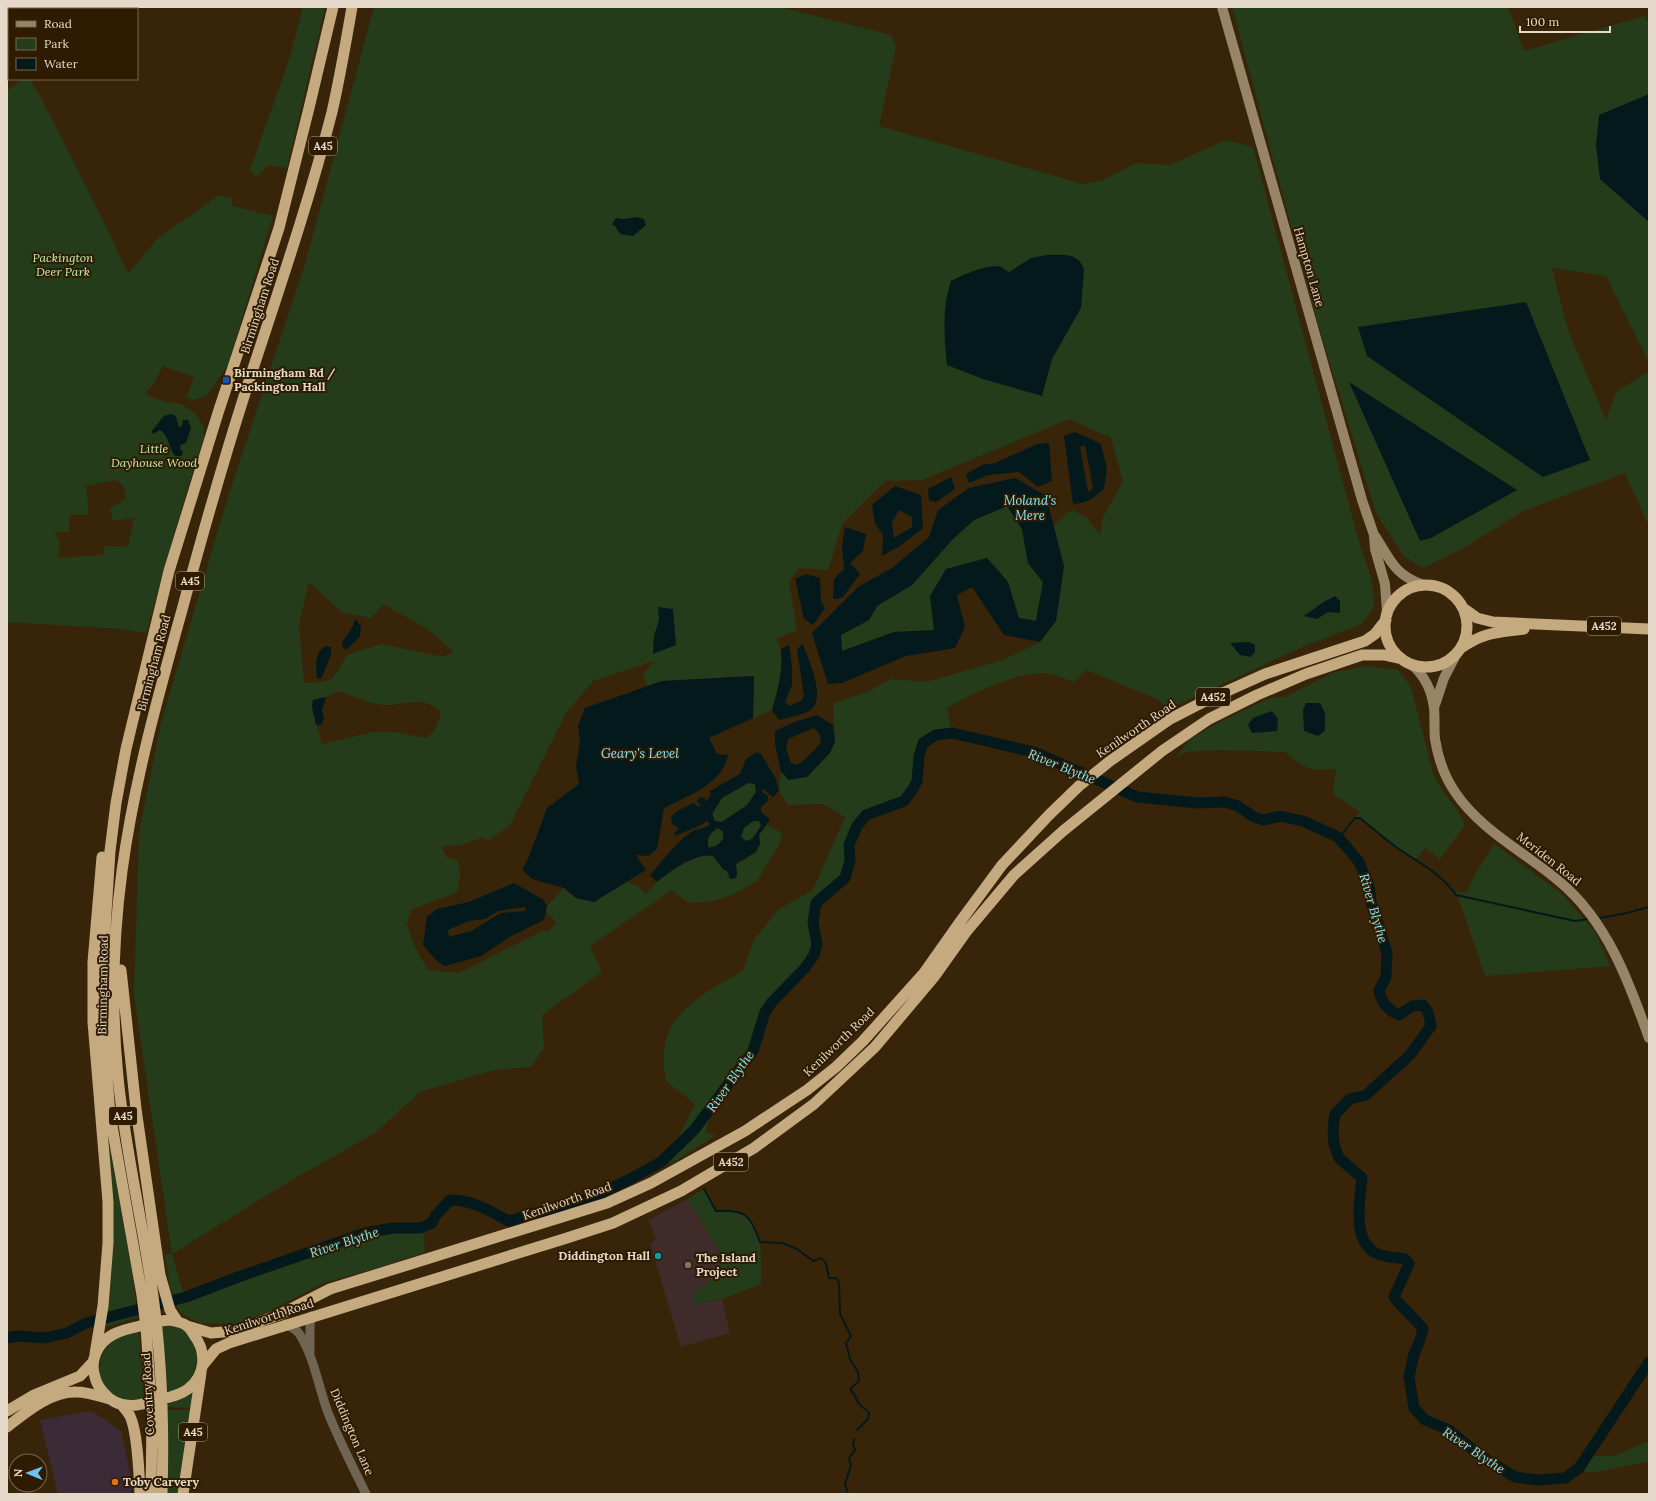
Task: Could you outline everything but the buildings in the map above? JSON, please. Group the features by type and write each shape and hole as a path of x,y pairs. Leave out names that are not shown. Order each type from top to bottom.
{"highway":[{"name":"Birmingham Road","path":"147,1294 110,1114 104,1021 103,960 106,895 116,803 126,749 169,571 218,413 279,228 333,7"},
{"name":"A45","path":"344,57 352,7"},
{"name":"A45","path":"344,57 354,32 360,7"},
{"name":"Birmingham Road","path":"147,1294 118,1080 114,1025 116,936 122,874 128,834 140,766 210,510 244,395 317,166 332,111 344,57"},
{"path":"1423,585 1436,586 1445,589 1454,596 1463,608 1466,617 1466,636 1458,651 1446,661 1436,665 1422,666 1407,661 1390,643 1386,633 1387,616 1398,597 1410,589 1423,585"},
{"name":"A452","path":"1463,608 1477,618 1493,622 1649,629"},
{"name":"Kenilworth Road","path":"182,1324 211,1333 235,1331 281,1314 330,1290 608,1203 651,1183 745,1131 807,1090 836,1067 863,1041 924,973 1002,866 1049,815 1079,786 1110,761 1170,719 1191,708 1264,674 1365,641 1375,634 1387,616"},
{"name":"A452","path":"1458,651 1474,639 1487,634 1560,624"},
{"name":"Kenilworth Road","path":"202,1367 216,1349 228,1343 613,1223 681,1191 754,1148 814,1104 846,1076 875,1047 929,982 966,932 1014,875 1063,831 1162,751 1209,719 1257,695 1306,674 1356,656 1376,654 1407,661"},
{"path":"110,1399 96,1382 94,1374 94,1358 103,1306 107,1266 108,1202 93,1022 92,962 102,854 107,826 116,803"},
{"path":"7,1427 29,1410 58,1395 77,1392 110,1399 121,1404 137,1405 176,1395 191,1386 202,1367 203,1352 200,1344 170,1310 160,1275 136,1109 116,936"},
{"name":"Coventry Road","path":"147,1294 160,1360 158,1418 151,1494"},
{"path":"7,1411 34,1395 80,1376 94,1358 104,1341 119,1331 158,1321 170,1320 182,1324"},
{"name":"A45","path":"183,1494 201,1383 202,1367"},
{"path":"121,1404 132,1420 139,1470 140,1494"},
{"name":"Coventry Road","path":"158,1418 162,1494"}],"main road":[{"name":"Hampton Lane","path":"1222,7 1362,500 1374,534 1391,563 1406,577 1423,585"},
{"name":"Hampton Lane","path":"1374,534 1375,549 1386,591 1387,616"},
{"name":"Meriden Road","path":"1434,708 1444,678 1458,651"},
{"name":"Meriden Road","path":"1407,661 1426,681 1434,708 1435,737 1439,759 1448,781 1455,792 1466,807 1484,825 1542,866 1574,894 1583,904 1614,952 1627,979 1649,1038"}],"street":[{"name":"Diddington Lane","path":"310,1355 311,1316"},
{"name":"Diddington Lane","path":"285,1324 299,1333 310,1355 327,1411 366,1494"}],"shaded area":[{"name":"The Island Project","path":"687,1199 722,1255 716,1275 693,1296 695,1304 722,1299 730,1333 681,1347 650,1244 656,1239 648,1220"},
{"path":"92,1411 121,1431 131,1477 131,1494 58,1494 40,1420"}],"green space":[{"path":"303,7 325,7 287,168 269,165 256,177 250,170 289,60"},
{"path":"374,7 780,7 891,35 896,47 879,126 1083,184 1103,180 1136,163 1170,165 1226,140 1253,147 1359,542 1372,581 1374,607 1362,624 1302,647 1169,709 1157,699 1086,670 1074,682 1048,673 1020,676 994,685 947,708 952,733 936,735 923,743 919,756 917,781 904,801 866,815 857,826 849,845 850,861 845,878 816,903 813,922 817,945 814,955 805,968 765,1012 753,1051 716,1100 705,1132 716,1135 672,1163 661,1162 681,1132 695,1104 666,1081 664,1053 666,1038 672,1025 692,1003 718,985 743,971 754,940 779,909 813,890 845,817 823,804 788,805 779,791 781,772 789,780 835,742 833,703 867,692 891,679 926,682 1003,660 1040,642 1056,621 1064,566 1053,526 1067,513 1073,510 1087,518 1100,535 1103,517 1123,481 1111,438 1069,419 922,480 885,481 842,524 828,570 799,568 789,581 797,630 776,639 780,648 782,666 772,710 753,718 754,676 662,681 647,686 643,675 654,661 593,681 566,713 510,825 487,842 484,837 460,845 441,846 446,857 458,861 460,875 457,892 411,910 407,924 415,948 428,970 459,973 542,931 549,931 557,923 546,912 547,906 564,888 576,898 594,901 626,882 637,885 646,894 661,878 672,870 692,860 707,855 713,856 723,869 737,875 736,864 746,859 760,844 759,835 767,825 782,833 780,843 757,881 734,894 713,901 688,903 672,890 590,946 602,972 542,1015 544,1048 531,1067 494,1070 420,1092 375,1133 285,1184 172,1254 134,995 139,832 161,723 227,500 305,264","holes":["309,582 343,613 372,618 383,604 426,628 453,651 444,657 381,644 347,655 335,675 327,681 304,683 299,624","338,691 366,701 383,705 414,702 428,703 441,713 435,730 427,738 393,732 373,732 322,744 312,707 313,700 326,697"]},
{"path":"1232,7 1508,7 1524,51 1644,16 1649,23 1649,362 1606,276 1552,268 1568,330 1606,420 1616,392 1649,371 1649,526 1625,473 1523,511 1464,548 1423,568 1404,556 1376,513 1316,318"},
{"path":"21,80 30,80 38,92 103,220 128,274 157,239 219,195 232,198 232,206 273,216 228,365 208,395 194,400 187,397 194,377 163,366 154,383 145,394 164,402 181,404 194,412 203,425 204,438 185,496 146,633 121,629 7,622 7,91","holes":["116,480 123,485 126,499 110,508 113,521 134,518 128,547 104,546 103,555 57,558 60,543 54,532 69,532 70,515 89,515 86,486"]},
{"path":"1007,506 1022,529 1028,563 1043,582 1036,621 1019,618 1008,582 987,558 930,596 934,630 894,632 842,651 841,635 869,620 877,606 912,585 952,540 974,520"},
{"path":"1368,666 1398,670 1411,687 1433,773 1442,790 1458,811 1465,825 1440,859 1425,848 1416,860 1360,818 1355,818 1360,812 1333,794 1336,769 1313,770 1300,764 1285,752 1221,750 1185,752 1176,758 1190,739 1229,717 1270,698 1285,697 1335,672"},
{"path":"748,783 755,784 756,792 747,805 722,822 715,821 712,814 722,798"},
{"path":"753,821 759,821 761,826 752,839 746,841 741,837 744,828"},
{"path":"718,828 723,832 723,839 718,845 708,848 707,841 709,836"},
{"path":"1494,844 1562,894 1596,933 1610,966 1485,976 1456,891 1467,893 1474,876"},
{"path":"108,1137 131,1266 138,1317 106,1327 107,1141"},
{"path":"704,1189 716,1211 735,1211 745,1215 752,1221 756,1230 761,1252 761,1284 722,1299 695,1304 692,1296 716,1275 722,1255 687,1199"},
{"path":"420,1228 424,1236 425,1252 378,1268 323,1283 270,1311 235,1324 200,1323 181,1313 176,1305 170,1286 165,1254 172,1254 181,1286 186,1297 330,1244 359,1235 389,1229"},
{"path":"161,1326 176,1327 184,1331 193,1342 197,1355 196,1369 189,1381 182,1387 167,1392"},
{"path":"139,1332 144,1399 122,1399 104,1387 99,1370 100,1362 103,1353 115,1340"},
{"path":"194,1392 194,1408 167,1407 167,1405"},
{"path":"168,1410 194,1410 177,1494 166,1494"},
{"path":"1649,1441 1649,1462 1589,1473 1579,1468 1588,1456 1614,1456"}],"water":[{"path":"1649,94 1649,222 1600,179 1596,145 1599,115"},
{"path":"637,217 644,219 646,225 633,236 620,234 612,224 616,218 624,219"},
{"path":"1047,255 1064,255 1074,257 1082,264 1084,270 1081,308 1052,359 1042,396 983,379 947,365 945,312 951,281 983,268 996,266 1009,272 1031,258"},
{"path":"1526,302 1590,460 1543,477 1367,356 1358,327"},
{"path":"1349,382 1517,490 1431,538 1420,541"},
{"path":"171,414 176,417 179,427 182,426 183,420 188,420 191,428 186,443 181,445 180,448 183,453 181,456 175,456 163,432 160,430 153,434 151,432 164,416"},
{"path":"1075,432 1101,444 1107,469 1104,489 1083,502 1073,504 1064,436","holes":["1085,445 1093,488 1088,492 1080,447"]},
{"path":"1049,443 1052,481 1038,487 1019,472 988,475 969,483 966,474 982,465 995,463 1037,444"},
{"path":"951,477 955,489 936,502 929,500 928,489"},
{"name":"Moland's Mere","path":"1015,478 1046,496 1064,566 1056,621 1040,642 1004,635 972,587 957,595 965,627 955,648 906,656 842,683 828,684 812,633 858,587 892,568 929,537 938,510 969,488","holes":["1007,506 1022,529 1028,563 1043,582 1036,621 1019,618 1008,582 987,558 946,569 930,596 934,630 894,632 842,651 841,635 869,620 877,606 912,585 952,540 974,520"]},
{"path":"895,486 921,495 923,528 900,546 882,556 883,535 875,523 872,505","holes":["899,510 912,517 912,527 894,538 892,523"]},
{"path":"845,527 866,534 863,551 850,563 860,574 842,598 833,599 834,579 844,569 842,547"},
{"path":"806,574 820,578 821,601 825,608 813,625 804,619 795,579"},
{"path":"1335,596 1340,601 1340,613 1328,612 1317,619 1304,616 1322,603"},
{"path":"658,607 673,609 676,645 653,654 654,636 659,620"},
{"path":"355,619 361,626 360,637 347,649 343,649 342,643 351,629"},
{"path":"1249,642 1255,645 1255,652 1250,657 1240,655 1230,643"},
{"path":"803,644 815,679 817,698 809,711 779,720 772,710 780,680 781,649 789,645 792,666 792,685 785,702 789,706 801,701 804,696 797,649"},
{"path":"326,646 331,647 331,655 320,679 317,678 317,660 319,652"},
{"name":"Geary's Level","path":"754,676 753,718 709,738 717,754 728,755 725,765 719,774 703,788 664,808 657,849 648,856 636,855 646,870 594,902 576,898 564,888 532,879 522,870 528,859 547,808 579,784 576,766 580,742 578,726 585,708 662,681"},
{"path":"326,697 322,710 324,718 322,724 316,725 312,707 313,700"},
{"path":"1306,703 1320,703 1325,713 1325,731 1318,736 1304,731 1303,710"},
{"path":"1272,711 1278,719 1277,731 1252,733 1248,725 1253,718"},
{"path":"817,715 833,725 835,742 830,753 807,777 789,780 781,772 775,744 775,731 792,723","holes":["814,728 819,733 821,742 813,751 800,763 791,763 786,748 788,739"]},
{"path":"757,752 761,754 776,779 779,791 773,797 763,789 761,791 768,796 768,801 761,807 761,812 770,819 759,835 760,844 756,852 736,864 736,878 730,879 727,871 723,869 713,856 706,856 684,863 657,882 650,875 674,847 692,831 710,824 707,821 676,836 674,833 679,828 672,824 671,817 677,811 694,803 698,807 701,804 697,802 698,799 702,797 705,798 705,802 711,795 710,791 740,774 746,759","holes":["748,783 755,784 756,792 747,805 722,822 715,821 712,814 722,798","753,821 759,821 761,826 752,839 746,841 741,837 744,828","718,828 723,832 723,839 718,845 709,848 708,839 710,834"]},
{"path":"514,883 544,900 547,906 544,920 511,936 481,956 445,966 437,961 423,945 427,917 437,909 469,902","holes":["525,907 526,911 501,913 471,931 449,937 448,930 468,921 485,919 498,911"]}],"waterway":[{"name":"River Blythe","path":"7,1338 17,1336 44,1338 67,1333 86,1323 186,1297 238,1277 365,1233 393,1228 420,1228 432,1223 436,1215 450,1200 459,1200 474,1204 509,1221 531,1214 565,1207 593,1197 661,1162 694,1130 753,1051 765,1012 772,1002 805,968 814,955 817,945 813,922 816,903 845,878 850,861 849,845 857,826 866,815 904,801 917,781 919,756 923,743 936,735 952,733 1034,752 1137,797 1198,803 1224,802 1238,806 1254,817 1264,820 1280,816 1303,821 1339,838 1359,862 1369,886 1371,902 1387,953 1386,977 1379,990 1381,998 1388,1008 1399,1015 1412,1006 1423,1005 1428,1012 1431,1026 1410,1055 1366,1095 1350,1099 1335,1114 1333,1128 1334,1144 1339,1158 1362,1178 1359,1218 1360,1228 1367,1246 1378,1254 1405,1259 1409,1264 1394,1297 1423,1329 1414,1354 1409,1377 1414,1408 1425,1420 1449,1430 1481,1456 1515,1477 1537,1480 1565,1478 1579,1468 1649,1362"},
{"path":"1339,838 1355,818 1360,818 1396,847 1436,874 1456,895 1575,921 1588,919"},
{"path":"1600,918 1649,907"},
{"path":"704,1189 716,1211 735,1211 746,1216 750,1220 760,1242 783,1243 797,1249 813,1261 821,1258 826,1263 829,1278 836,1278 839,1282 840,1314 851,1336 846,1343 850,1359 858,1372 859,1381 850,1389 859,1404 869,1413 868,1419 857,1430"},
{"path":"848,1494 845,1483 851,1466 849,1458 855,1450 853,1444 854,1439"}],"place":[{"name":"Birmingham Rd / Packington Hall","path":"226,380"},
{"name":"Diddington Hall","path":"658,1256"},
{"name":"The Island Project","path":"688,1265"},
{"name":"Toby Carvery","path":"115,1482"}],"park label":[{"name":"Packington Deer Park","path":"63,265"},
{"name":"Little Dayhouse Wood","path":"154,456"}]}
